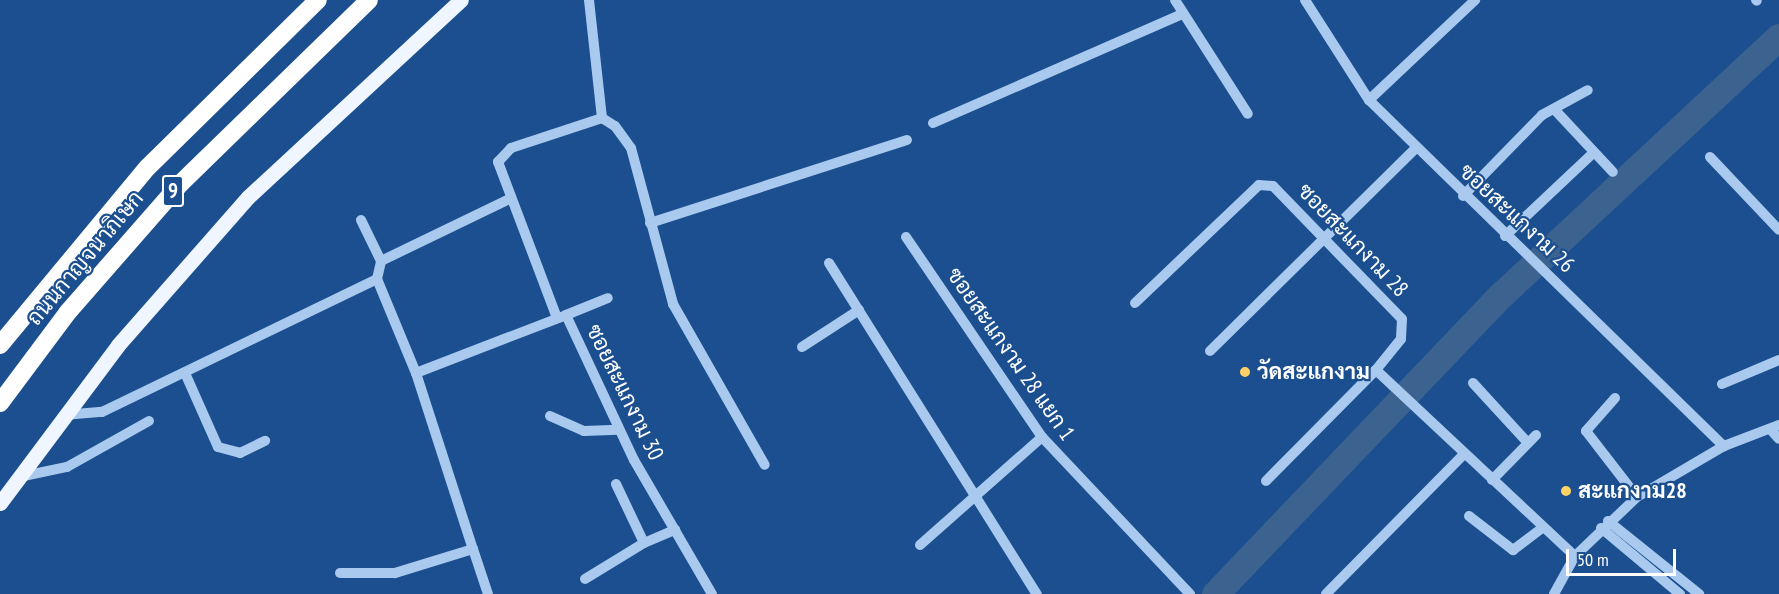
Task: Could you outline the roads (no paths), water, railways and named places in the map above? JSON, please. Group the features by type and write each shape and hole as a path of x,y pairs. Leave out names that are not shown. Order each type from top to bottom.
{"highway":[{"name":"ถนนกาญจนาภิเษก","path":"0,345 148,167 318,0"},
{"name":"ถนนกาญจนาภิเษก","path":"0,403 123,248 301,62 369,0"},
{"path":"301,62 384,0"}],"main road":[{"path":"0,503 64,415 248,197 461,0"}],"street":[{"path":"589,0 602,118"},
{"path":"1175,0 1248,114"},
{"name":"ซอยสะแกงาม 26","path":"1305,0 1369,100 1463,196 1553,278 1724,446"},
{"path":"1369,100 1475,0"},
{"path":"933,123 1183,14"},
{"path":"1463,196 1554,109 1588,90"},
{"path":"1554,109 1613,172"},
{"path":"602,118 501,154 498,162 509,199 562,316 608,298"},
{"path":"602,118 615,126 631,148 673,303 765,465"},
{"path":"650,223 907,140"},
{"path":"1210,351 1327,239 1416,148"},
{"path":"1506,236 1594,152"},
{"path":"1710,156 1779,230"},
{"name":"ซอยสะแกงาม 28","path":"1135,303 1259,185 1274,186 1402,319 1401,339 1376,370 1266,481"},
{"path":"381,261 509,199"},
{"path":"361,220 381,261 377,279 416,374 488,594"},
{"name":"ซอยสะแกงาม 28 แยก 1","path":"906,237 1042,437 1190,594"},
{"path":"829,263 976,493 1037,594"},
{"path":"64,415 102,412 377,279"},
{"path":"802,347 859,310"},
{"name":"ซอยสะแกงาม 30","path":"416,374 562,316 618,430 712,594"},
{"path":"1722,384 1779,360"},
{"path":"1376,370 1419,414 1575,556"},
{"path":"185,373 218,447 240,453 265,441"},
{"path":"1473,383 1528,443"},
{"path":"1615,398 1586,431 1637,497"},
{"path":"550,416 584,431 618,430"},
{"path":"19,477 67,467 149,421"},
{"path":"1554,594 1575,556 1604,525 1637,497 1724,446 1774,427 1779,440"},
{"path":"1492,480 1536,435"},
{"path":"920,545 976,493 1042,437"},
{"path":"1326,594 1464,454"},
{"path":"616,484 644,543"},
{"path":"1469,516 1513,550 1543,527"},
{"path":"1604,525 1680,594"},
{"path":"1604,525 1699,594"},
{"path":"585,579 644,543 675,530"},
{"path":"340,573 395,573 473,549"}],"waterway":[{"path":"1215,594 1501,295 1779,37"}],"place":[{"name":"วัดสะแกงาม","path":"1245,372"},
{"name":"สะแกงาม28","path":"1566,491"}]}
